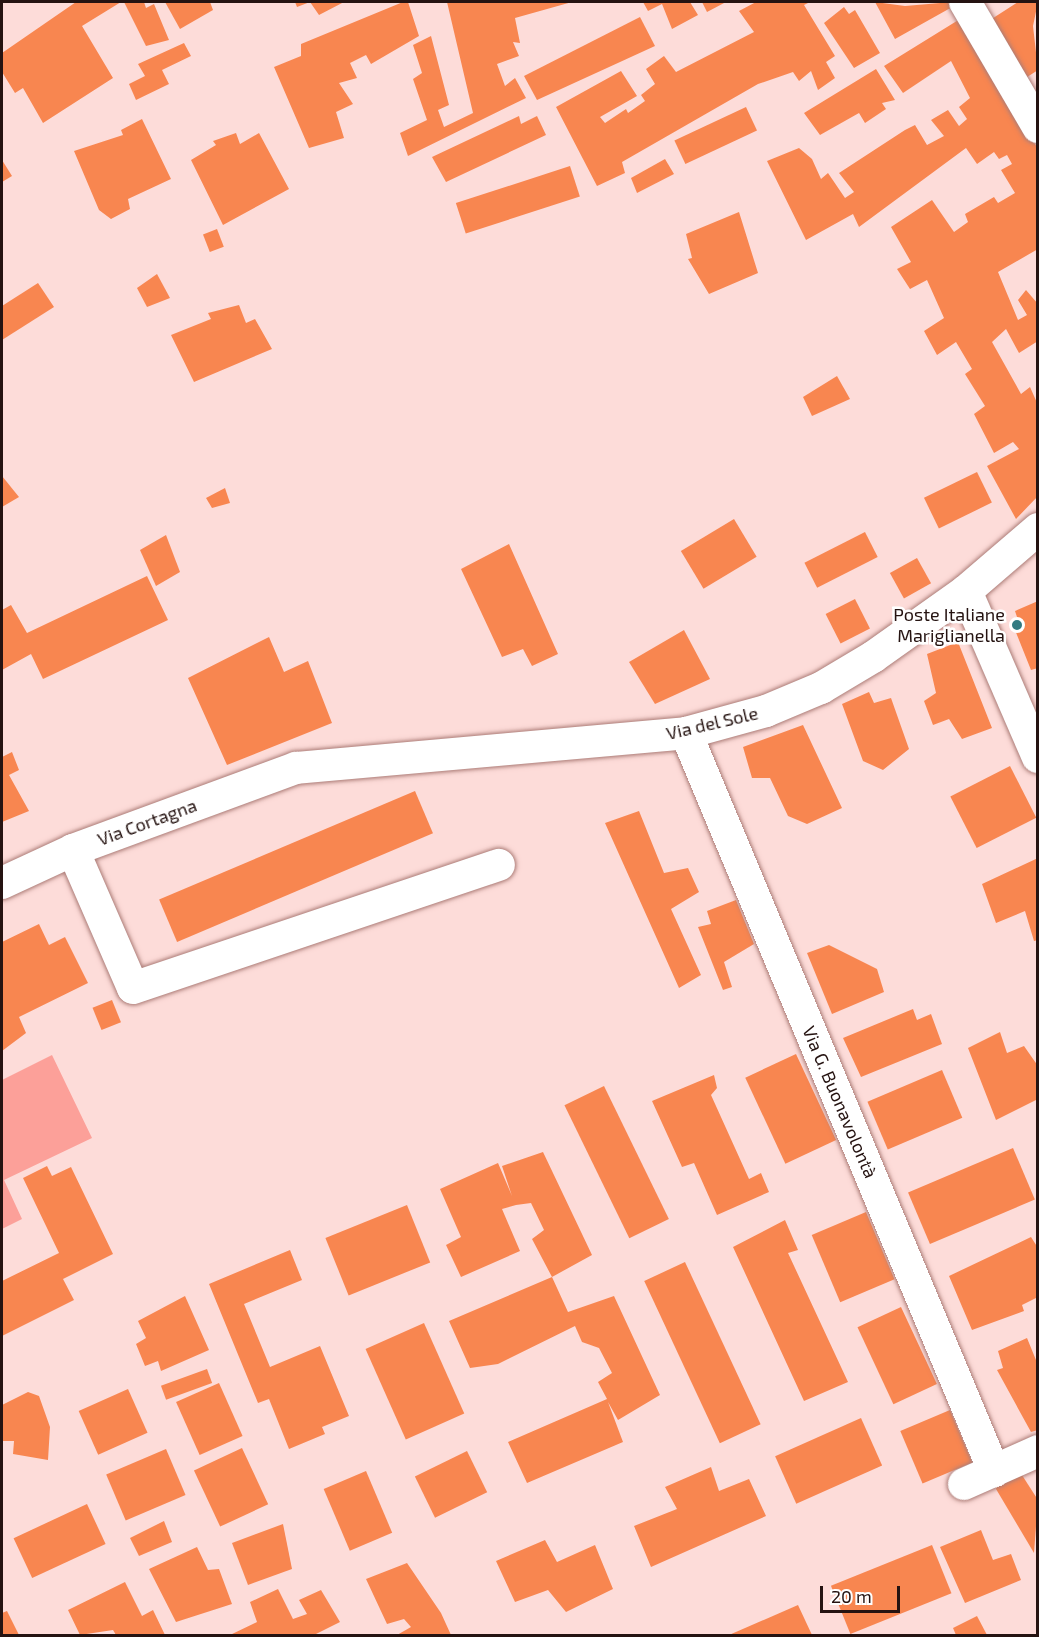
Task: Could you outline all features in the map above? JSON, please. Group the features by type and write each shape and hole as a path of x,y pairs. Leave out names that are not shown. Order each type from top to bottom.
{"street":[{"path":"965,2 1038,128"},
{"name":"Via del Sole","path":"296,768 686,733 766,711 821,688 966,591 1038,529"},
{"path":"966,591 1038,758"},
{"name":"Via G. Buonavolontà","path":"686,733 994,1471"},
{"name":"Via Cortagna","path":"2,883 73,850 296,768"},
{"path":"73,850 133,988 499,865"},
{"path":"964,1484 1038,1451"}],"shaded area":[{"path":"52,1055 92,1138 4,1180 22,1219 2,1229 2,1080"}],"building":[{"path":"76,2 121,2 82,26 113,78 43,123 23,88 15,93 2,72 2,53"},
{"path":"124,2 144,2 146,8 154,4 169,40 146,46"},
{"path":"165,2 210,2 213,10 180,29"},
{"path":"295,2 310,2 297,7"},
{"path":"310,2 344,2 319,15"},
{"path":"403,2 408,2 419,36 371,64 366,55 350,63 357,78 339,83 353,104 336,112 344,138 309,148 274,67 301,56 301,44"},
{"path":"447,2 572,2 515,18 520,43 513,42 519,56 497,64 505,86 515,78 526,98 408,156 400,133 427,120 413,79 422,73 413,45 431,36 449,105 438,110 444,127 473,113"},
{"path":"643,2 690,2 698,15 672,29 662,4 648,11"},
{"path":"702,2 726,2 707,12"},
{"path":"756,2 810,2 804,5 835,56 826,62 835,78 818,90 811,71 799,81 793,72 758,84 622,162 625,173 597,186 556,107 621,71 637,96 600,117 605,123 626,109 628,113 645,101 641,95 655,84 646,69 664,56 676,72 754,32 739,11"},
{"path":"875,2 905,6 952,2 954,6 895,39"},
{"path":"1018,2 1038,2 1033,26 1038,70 1021,81 987,22"},
{"path":"844,7 849,14 855,10 880,53 854,68 824,23"},
{"path":"640,17 655,46 537,100 524,76"},
{"path":"960,19 1038,149 1038,249 998,272 1018,320 1027,315 1018,300 1026,290 1038,304 1038,341 1019,353 1006,329 992,342 1021,394 1030,387 1038,405 1038,496 1016,519 987,466 1019,449 1013,442 994,453 974,414 985,406 965,374 972,369 956,342 937,355 924,331 944,318 927,280 910,289 897,269 911,262 891,227 932,200 954,232 968,222 965,214 994,197 998,203 1015,193 1001,170 1012,164 1007,155 999,159 994,152 977,164 966,148 859,227 853,214 806,240 767,161 799,148 812,159 821,179 828,173 845,198 854,192 839,173 905,130 915,125 927,145 944,136 931,120 948,110 959,126 967,119 959,107 970,98 951,61 903,93 884,66"},
{"path":"184,43 191,56 162,70 169,84 136,100 129,84 145,76 138,64"},
{"path":"876,69 895,100 882,103 886,109 865,123 859,113 820,135 804,113"},
{"path":"746,107 757,131 685,164 674,140"},
{"path":"519,116 521,124 537,116 546,135 446,182 432,157"},
{"path":"142,119 171,179 128,199 130,209 111,219 99,210 74,151 123,135 121,130"},
{"path":"236,133 240,144 259,133 289,189 223,225 191,160 216,145 213,141"},
{"path":"665,159 674,174 637,193 631,178"},
{"path":"2,160 12,176 2,182"},
{"path":"570,166 580,196 466,234 456,203"},
{"path":"739,212 758,273 709,294 688,259 692,258 686,234"},
{"path":"217,229 224,247 210,252 203,234"},
{"path":"157,274 170,298 147,307 137,288"},
{"path":"38,283 54,307 2,340 2,306"},
{"path":"239,305 246,323 255,319 272,349 194,382 171,335 211,319 208,313"},
{"path":"837,376 850,399 812,416 803,397"},
{"path":"977,472 992,503 939,528 924,498"},
{"path":"2,476 19,497 2,507"},
{"path":"225,488 230,503 212,508 206,498"},
{"path":"734,519 757,557 704,589 681,551"},
{"path":"865,532 878,557 817,588 804,563"},
{"path":"166,535 180,572 156,586 140,550"},
{"path":"509,544 558,654 532,666 523,649 502,657 461,569"},
{"path":"917,558 931,583 904,598 890,573"},
{"path":"147,576 168,620 43,679 31,654 2,670 2,610 11,605 27,633"},
{"path":"855,599 870,628 841,643 826,614"},
{"path":"1038,601 1038,668 1031,670 1011,620 1017,617 1015,611"},
{"path":"684,630 710,679 655,704 629,662"},
{"path":"269,637 284,672 308,661 332,723 227,765 188,678"},
{"path":"958,642 992,728 962,739 949,719 933,725 924,701 936,693 927,654"},
{"path":"869,692 874,703 891,698 909,749 883,770 863,761 842,704"},
{"path":"803,725 842,808 807,824 788,816 770,778 752,778 743,747"},
{"path":"12,752 19,770 9,775 29,811 2,822 2,757"},
{"path":"1010,766 1036,818 977,848 950,796"},
{"path":"415,791 433,833 177,942 159,900"},
{"path":"639,811 664,873 688,868 699,892 671,909 701,975 679,988 605,823"},
{"path":"1038,858 1038,940 1034,941 1025,911 996,923 982,884"},
{"path":"736,900 754,944 724,962 732,987 723,990 698,927 711,924 707,911"},
{"path":"39,924 49,945 65,937 88,983 19,1017 26,1033 2,1051 2,942"},
{"path":"829,945 877,969 884,992 832,1014 807,953"},
{"path":"112,1000 121,1022 102,1030 93,1008"},
{"path":"913,1009 917,1020 931,1014 942,1044 861,1077 843,1038"},
{"path":"1000,1032 1007,1053 1024,1046 1038,1066 1038,1099 996,1120 968,1048"},
{"path":"796,1054 836,1140 785,1164 745,1078"},
{"path":"942,1070 962,1118 888,1150 867,1102"},
{"path":"714,1075 717,1088 711,1095 749,1179 761,1173 769,1192 717,1215 694,1163 682,1167 652,1101"},
{"path":"604,1086 669,1219 629,1238 564,1105"},
{"path":"1013,1148 1035,1200 930,1244 908,1193"},
{"path":"543,1152 592,1255 552,1277 532,1239 544,1230 531,1203 516,1205 502,1209 520,1251 461,1277 446,1245 461,1237 440,1189 498,1163 512,1196 502,1166"},
{"path":"47,1166 52,1176 71,1167 113,1254 63,1279 74,1300 2,1336 2,1281 59,1253 23,1178"},
{"path":"407,1205 430,1262 349,1295 325,1238"},
{"path":"866,1212 895,1279 840,1302 812,1235"},
{"path":"785,1220 798,1250 788,1253 848,1382 804,1401 733,1247"},
{"path":"1031,1237 1038,1248 1038,1297 1022,1305 1024,1311 972,1330 949,1276"},
{"path":"290,1250 302,1280 244,1304 270,1367 320,1346 349,1416 322,1427 325,1434 289,1449 269,1399 258,1403 209,1284"},
{"path":"685,1262 761,1424 720,1443 644,1281"},
{"path":"552,1277 568,1312 614,1296 660,1395 618,1420 608,1402 623,1442 527,1483 508,1442 607,1399 598,1382 612,1373 599,1348 582,1342 575,1326 498,1364 470,1368 449,1321"},
{"path":"185,1296 209,1350 161,1371 158,1361 145,1366 136,1344 146,1338 138,1321"},
{"path":"901,1307 937,1384 893,1404 857,1327"},
{"path":"424,1323 464,1413 406,1439 366,1349"},
{"path":"1027,1338 1038,1365 1038,1430 1031,1432 997,1370 1003,1368 998,1351"},
{"path":"207,1369 212,1383 166,1400 161,1386"},
{"path":"219,1383 243,1436 200,1455 176,1402"},
{"path":"128,1389 148,1433 98,1455 79,1411"},
{"path":"28,1392 39,1396 50,1427 48,1460 13,1454 14,1441 2,1441 2,1405"},
{"path":"950,1410 972,1462 923,1484 900,1431"},
{"path":"861,1418 882,1466 796,1504 775,1456"},
{"path":"242,1448 268,1504 220,1527 194,1470"},
{"path":"166,1449 186,1495 126,1520 106,1474"},
{"path":"467,1451 487,1492 435,1518 415,1476"},
{"path":"711,1467 719,1491 749,1479 766,1516 651,1567 634,1526 677,1509 665,1487"},
{"path":"366,1471 392,1533 350,1551 324,1489"},
{"path":"1020,1472 1038,1500 1034,1553 996,1489 997,1483"},
{"path":"87,1504 106,1544 32,1578 14,1538"},
{"path":"164,1521 172,1542 139,1556 130,1538"},
{"path":"283,1524 292,1569 248,1585 232,1543"},
{"path":"981,1530 993,1560 1011,1554 1021,1580 965,1603 940,1547"},
{"path":"545,1540 557,1562 595,1545 613,1589 566,1612 548,1590 515,1602 496,1561"},
{"path":"932,1545 951,1593 850,1634 831,1586"},
{"path":"197,1547 208,1570 219,1569 232,1604 176,1622 149,1569"},
{"path":"407,1563 441,1613 451,1635 397,1635 411,1627 404,1619 387,1624 366,1579"},
{"path":"125,1582 142,1616 153,1610 165,1635 116,1635 113,1630 80,1635 68,1610"},
{"path":"278,1589 293,1619 307,1614 299,1600 321,1590 340,1622 314,1635 230,1635 257,1622 250,1602"},
{"path":"798,1605 812,1635 729,1635"},
{"path":"7,1611 19,1635 2,1635 2,1613"},
{"path":"977,1616 987,1635 956,1635 953,1628"}],"place":[{"name":"Poste Italiane Mariglianella","path":"1017,625"}]}
